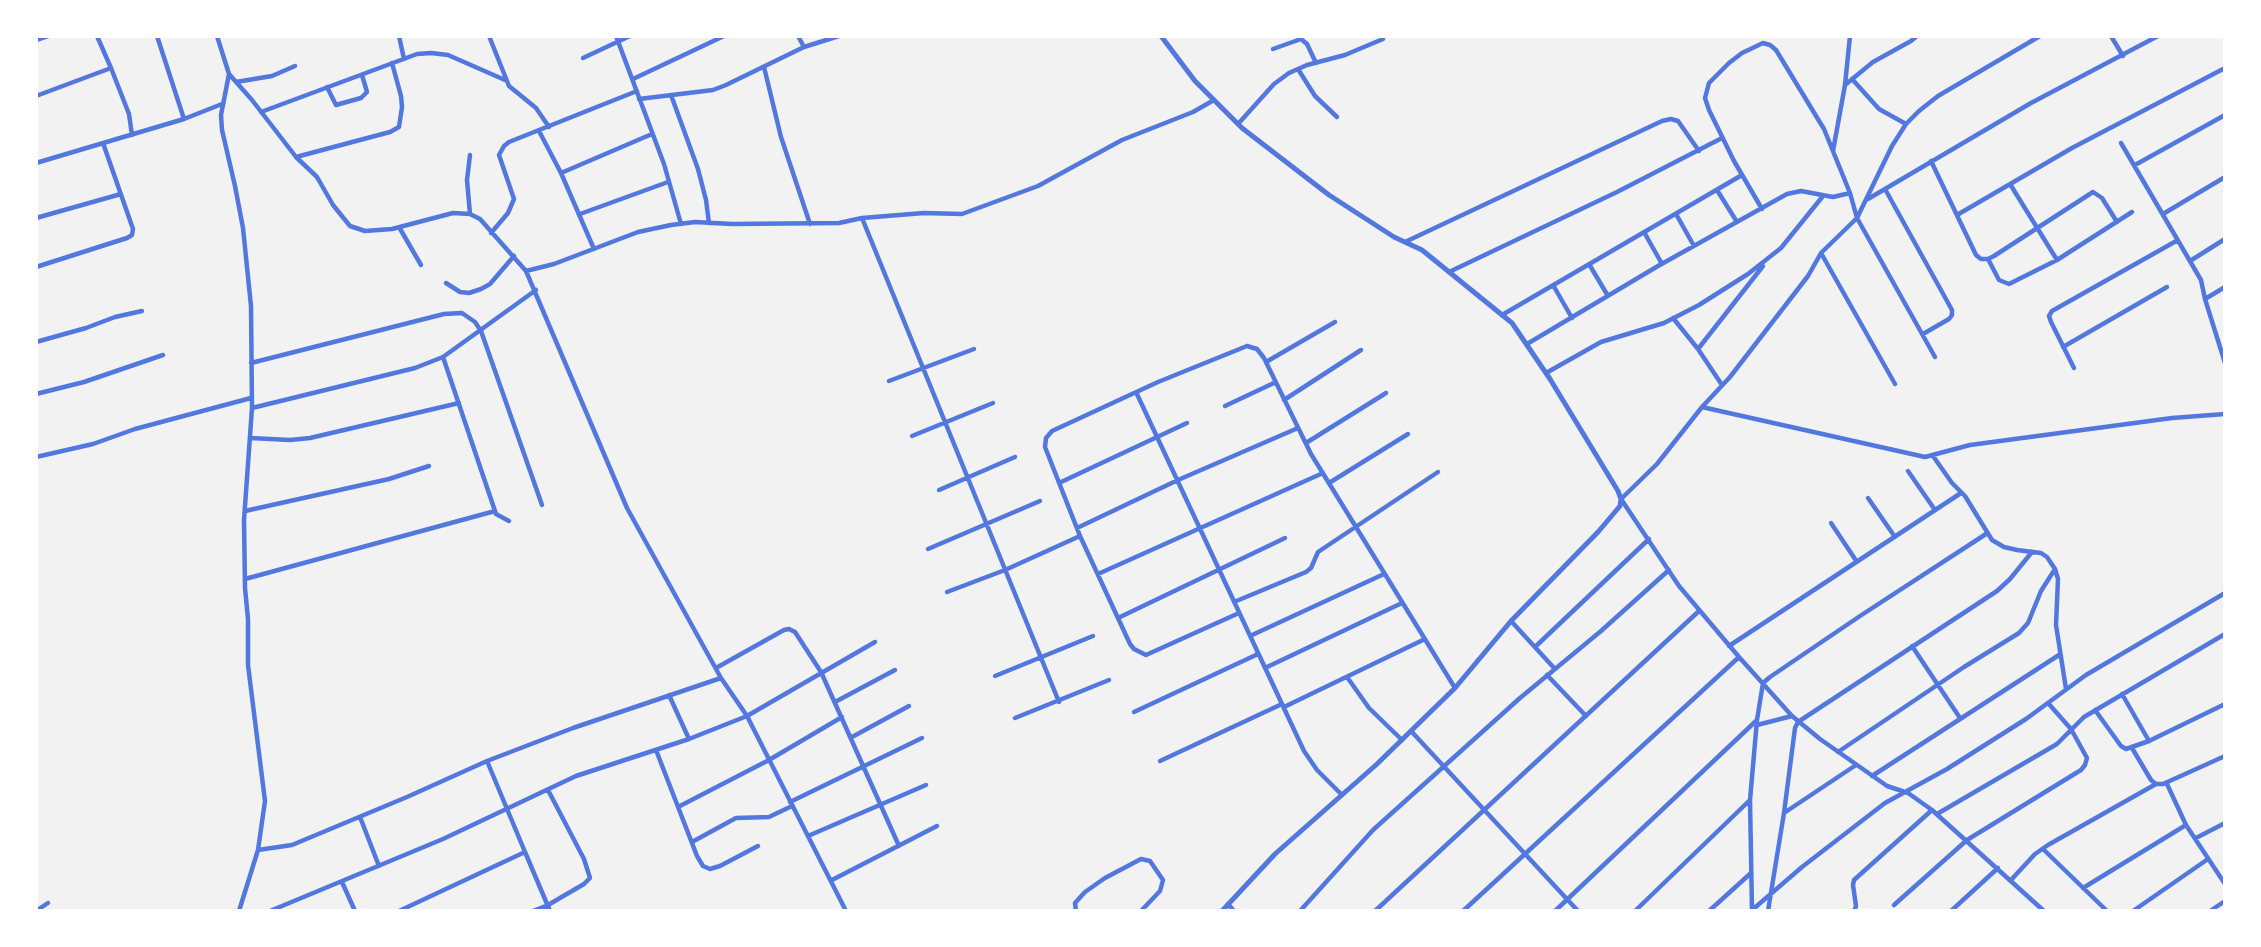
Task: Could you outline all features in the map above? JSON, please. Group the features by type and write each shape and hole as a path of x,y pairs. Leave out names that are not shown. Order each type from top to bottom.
{"street":[{"path":"36,40 48,36"},
{"path":"97,36 129,114 132,135"},
{"path":"156,36 184,119"},
{"path":"217,36 229,74 296,157 317,177 333,205 350,226 365,231 399,228 453,213 470,214 480,219 526,271 627,508 721,678 747,716 846,911"},
{"path":"399,36 404,59"},
{"path":"489,36 505,80 514,92 536,108 549,127"},
{"path":"616,36 633,79 681,224"},
{"path":"584,58 630,36"},
{"path":"633,79 724,36"},
{"path":"798,36 804,48"},
{"path":"639,99 713,90 804,48 839,36"},
{"path":"1161,36 1195,81 1238,124 1329,195 1394,237 1422,250 1512,324 1546,373 1613,482 1621,500 1699,611 1738,657 1798,722 1887,786 1904,792 1935,812 2044,911"},
{"path":"1833,151 1845,85 1850,36"},
{"path":"1845,85 1873,62 1917,36"},
{"path":"1222,911 1275,854 1402,740 1455,688 1511,621 1598,532 1620,506 1621,500 1657,464 1777,318 1808,276 1821,253 1857,218 1868,200 1892,146 1906,124 1918,111 1938,96 2040,36"},
{"path":"2111,36 2123,56"},
{"path":"1868,200 2031,103 2158,36"},
{"path":"1273,49 1301,39 1307,44 1316,63"},
{"path":"1238,124 1274,84 1298,69 1346,55 1383,39"},
{"path":"1762,208 1722,138 1705,98 1709,83 1729,63 1742,53 1763,44 1770,45 1776,50 1816,114 1850,193 1857,218 1935,357"},
{"path":"261,112 424,53 448,55 505,80"},
{"path":"296,157 390,132 399,127 401,96 392,63"},
{"path":"236,82 272,76 295,66"},
{"path":"764,67 781,137 810,224"},
{"path":"1957,216 2072,148 2225,68"},
{"path":"36,96 111,69"},
{"path":"1298,69 1315,96 1337,117"},
{"path":"229,74 222,104 222,130 235,186 248,266 251,306 252,408 245,511 245,579 248,665 265,801 258,850 238,911"},
{"path":"327,87 336,105 361,98 367,92 362,75"},
{"path":"1852,79 1880,109 1906,124"},
{"path":"491,233 508,213 514,199 499,155 500,150 509,142 637,91"},
{"path":"671,95 698,169 709,223"},
{"path":"526,271 638,232 681,224 839,223 862,218 924,213 962,214 1038,186 1122,140 1193,112 1214,100"},
{"path":"36,163 184,119 222,104"},
{"path":"2135,165 2225,115"},
{"path":"1405,242 1662,121 1671,119 1678,121 1699,151"},
{"path":"539,130 561,172 594,249"},
{"path":"561,172 652,134"},
{"path":"1449,272 1722,138"},
{"path":"36,267 132,235 134,229 103,143"},
{"path":"2121,143 2201,280 2225,363"},
{"path":"470,155 467,180 470,214"},
{"path":"1931,161 1976,255 1981,259 1988,260 2093,192 2102,198 2117,222"},
{"path":"1502,315 1742,175"},
{"path":"2163,214 2225,177"},
{"path":"580,214 668,182"},
{"path":"2010,184 2057,260"},
{"path":"1885,189 1952,310 1949,319 1923,334"},
{"path":"1718,190 1737,222"},
{"path":"1527,344 1662,264 1794,191 1833,197 1850,193"},
{"path":"36,218 121,194"},
{"path":"1546,373 1601,342 1664,323 1699,305 1767,260 1780,248 1823,196"},
{"path":"1988,260 1999,280 2009,284 2057,260 2132,212"},
{"path":"1676,214 1694,246"},
{"path":"862,218 1059,702"},
{"path":"399,228 421,265"},
{"path":"1644,232 1662,264"},
{"path":"2190,261 2225,239"},
{"path":"2074,368 2050,322 2049,316 2052,311 2178,240"},
{"path":"1821,253 1895,384"},
{"path":"446,283 460,292 469,293 481,289 490,284 514,256"},
{"path":"1698,349 1767,260"},
{"path":"1589,264 1608,296"},
{"path":"1552,285 1572,318"},
{"path":"2205,299 2225,286"},
{"path":"2063,347 2168,287"},
{"path":"252,408 415,368 443,357 536,290"},
{"path":"37,340 142,311"},
{"path":"250,363 444,314 462,313 475,322 481,331 542,505"},
{"path":"1673,318 1698,349 1722,386"},
{"path":"1266,362 1335,322"},
{"path":"1239,613 1146,655 1134,649 1080,536 1045,447 1046,438 1052,431 1136,392 1247,346 1257,349 1266,362 1323,473 1455,688"},
{"path":"889,381 974,349"},
{"path":"1284,400 1361,350"},
{"path":"36,394 84,382 163,355"},
{"path":"443,357 495,511 500,518 509,521"},
{"path":"1225,406 1276,382"},
{"path":"1136,392 1304,751 1317,770 1342,795"},
{"path":"1306,443 1386,393"},
{"path":"36,457 93,444 135,429 251,398"},
{"path":"250,438 290,440 310,438 459,403"},
{"path":"912,436 993,403"},
{"path":"1702,407 1925,457 1970,445 2172,418 2225,414"},
{"path":"1059,483 1187,423"},
{"path":"1077,528 1178,480 1298,428"},
{"path":"1329,483 1408,434"},
{"path":"1933,456 1961,493 1986,534 2004,547 2040,552 2047,557 2055,569 2058,579 2056,625 2066,689"},
{"path":"939,490 1015,457"},
{"path":"245,511 389,479 429,466"},
{"path":"1908,471 1935,510"},
{"path":"1234,602 1306,572 1311,568 1318,552 1438,472"},
{"path":"1098,574 1201,530 1323,473"},
{"path":"1729,646 1961,493"},
{"path":"1868,498 1894,537"},
{"path":"928,549 1040,501"},
{"path":"245,579 495,511"},
{"path":"1831,523 1857,562"},
{"path":"1752,910 1750,800 1763,684 1842,628 1986,534"},
{"path":"947,592 1005,570 1080,536"},
{"path":"1118,618 1285,538"},
{"path":"1535,647 1649,539"},
{"path":"1768,911 1795,728 1798,722 1997,591 2032,552"},
{"path":"1838,752 1938,684 2019,633 2028,622 2041,591 2055,569"},
{"path":"1300,911 1373,830 1669,570"},
{"path":"1250,636 1384,574"},
{"path":"1752,910 1802,867 1904,792 1947,769 2066,689 2225,593"},
{"path":"1265,668 1402,603"},
{"path":"1375,911 1699,611"},
{"path":"1511,621 1555,669"},
{"path":"716,668 789,629 795,632 822,672 899,846"},
{"path":"1854,911 1856,901 1854,880 1935,812 2057,744 2084,717 2225,634"},
{"path":"995,676 1093,636"},
{"path":"1160,761 1347,677 1425,639"},
{"path":"270,911 380,866 576,776 689,739 747,716 875,642"},
{"path":"1912,646 1960,718"},
{"path":"1134,712 1258,654"},
{"path":"1872,776 2060,655"},
{"path":"1463,911 1738,657"},
{"path":"835,702 895,670"},
{"path":"1547,675 1586,716"},
{"path":"1347,677 1369,708 1402,740"},
{"path":"258,850 292,844 487,761 721,678"},
{"path":"1015,718 1109,680"},
{"path":"2122,694 2148,741"},
{"path":"669,695 689,739"},
{"path":"1894,905 1967,840 2081,770 2085,765 2087,758 2071,729 2048,703"},
{"path":"2095,710 2121,746 2126,749 2148,741 2225,704"},
{"path":"852,737 909,706"},
{"path":"1555,911 1757,722 1792,716"},
{"path":"678,807 769,760 842,717"},
{"path":"1411,731 1578,911"},
{"path":"692,842 736,818 769,817 922,738"},
{"path":"2132,748 2151,780 2156,784"},
{"path":"656,750 703,866 710,869 720,866 758,846"},
{"path":"2011,880 2043,849 2156,784 2167,784 2225,756"},
{"path":"487,761 549,908"},
{"path":"1784,813 1856,765"},
{"path":"2167,784 2186,825 2225,884"},
{"path":"808,836 926,785"},
{"path":"533,911 549,908 590,878 584,859 548,789"},
{"path":"1635,911 1750,800"},
{"path":"360,817 380,866"},
{"path":"2196,838 2225,823"},
{"path":"832,880 937,825"},
{"path":"2083,888 2186,825"},
{"path":"2043,849 2107,911"},
{"path":"399,911 525,852"},
{"path":"1076,911 1075,903 1085,892 1105,878 1141,859 1150,861 1163,880 1160,891 1141,911"},
{"path":"2133,911 2208,859"},
{"path":"1951,911 1998,868"},
{"path":"1709,911 1751,873"},
{"path":"342,882 355,911"},
{"path":"36,901 38,910 48,903"},
{"path":"2210,911 2225,901"},
{"path":"1228,904 1234,911"}]}
